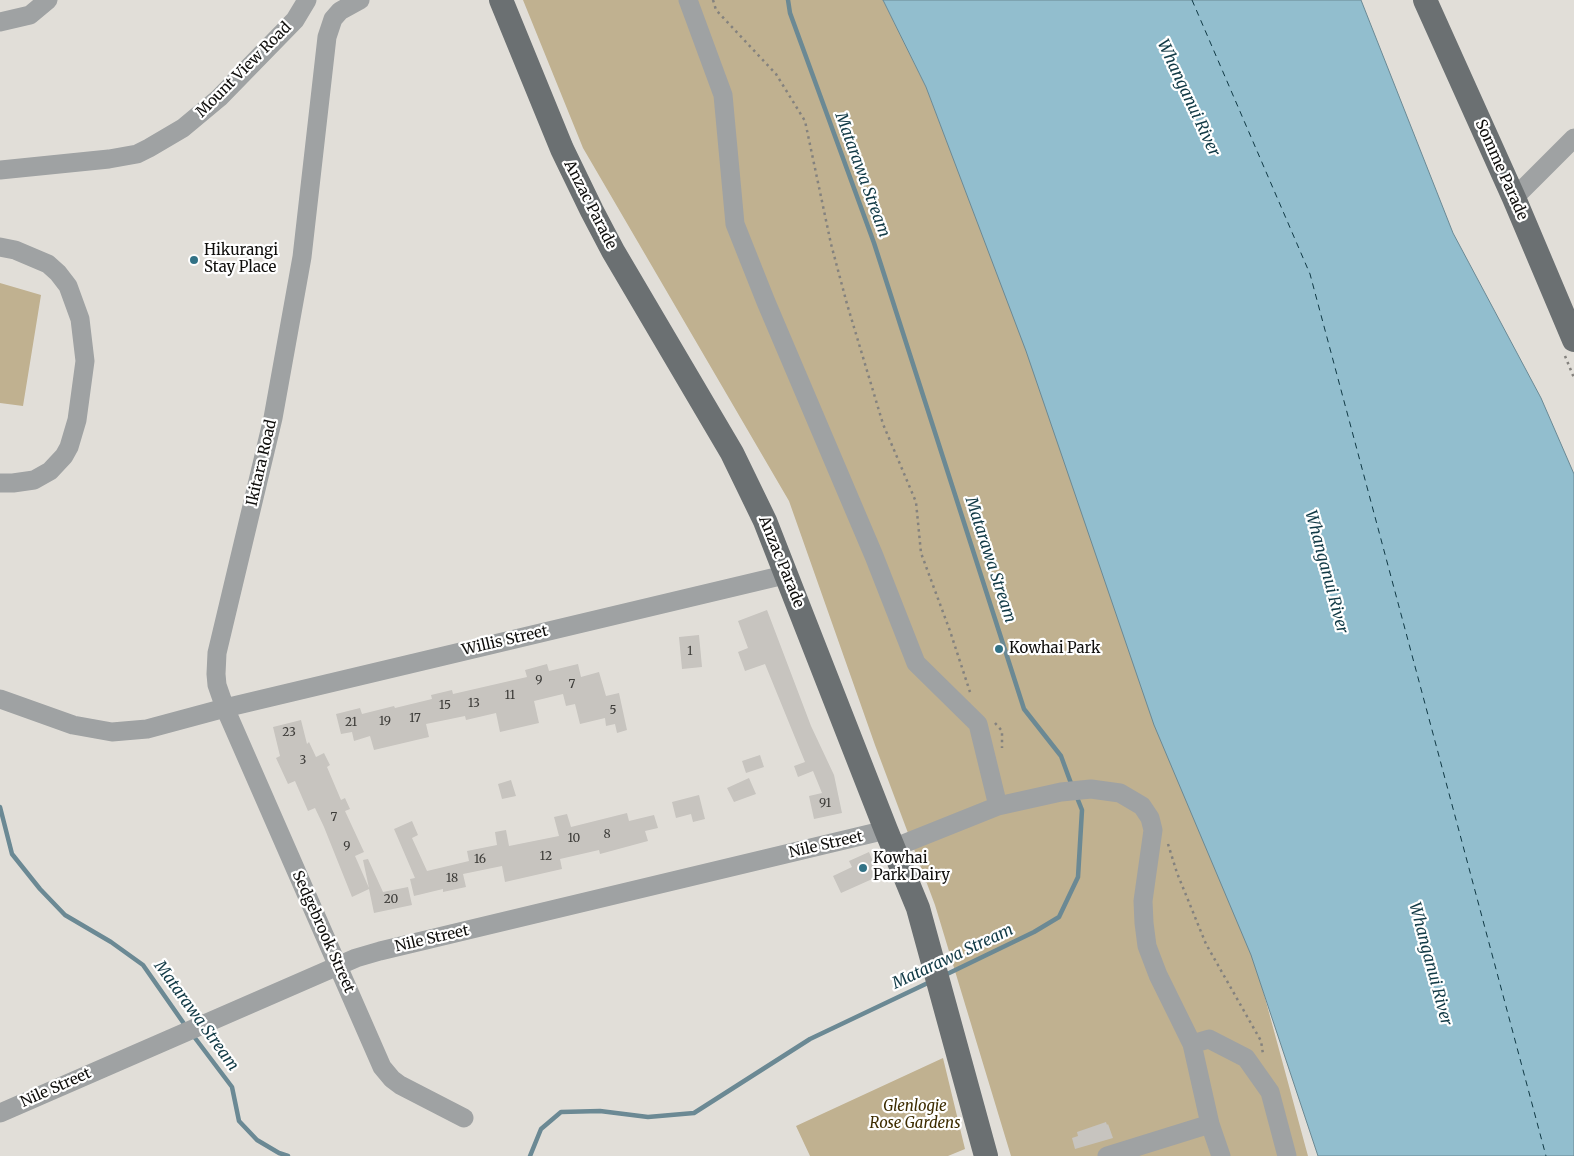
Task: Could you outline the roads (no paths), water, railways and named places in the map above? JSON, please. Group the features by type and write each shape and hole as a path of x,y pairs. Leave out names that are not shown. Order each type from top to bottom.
{"main road":[{"name":"Anzac Parade","path":"501,0 562,148 592,211 613,251 732,453 765,521 918,908 985,1156"},
{"name":"Somme Parade","path":"1425,0 1514,198 1574,340"}],"street":[{"path":"0,22 30,15 48,0"},
{"name":"Mount View Road","path":"0,170 110,159 137,154 149,148 183,128 220,98 295,20 307,0"},
{"name":"Ikitara Road","path":"225,708 217,685 217,653 273,418 307,219 327,36 329,26 340,11 360,0"},
{"path":"688,0 723,94 735,224 766,302 874,556 916,663 978,724 998,806"},
{"path":"1514,198 1574,138"},
{"path":"0,247 15,250 48,264 68,286 80,319 85,361 77,420 69,447 64,456 50,471 34,480 0,483"},
{"name":"Willis Street","path":"225,708 785,574"},
{"path":"0,699 73,725 112,732 147,729 225,708"},
{"name":"Sedgebrook Street","path":"225,708 386,1073 400,1085 464,1118"},
{"name":"Nile Street","path":"0,1113 338,966 380,951 890,839 998,806 1061,792 1091,789 1120,793 1142,806 1150,818 1153,830 1143,901 1147,946 1158,975 1192,1044 1210,1124 1220,1156"},
{"path":"1192,1044 1209,1039 1246,1058 1270,1092 1287,1156"},
{"path":"1107,1156 1210,1124"}],"water":[{"name":"Whanganui River","path":"883,0 1361,0 1453,233 1541,398 1574,474 1574,1156 1318,1156 1251,955 1154,725 1026,351 926,87"}],"waterway":[{"name":"Matarawa Stream","path":"788,0 790,13 874,243 1024,709 1061,756 1072,786"},
{"name":"Matarawa Stream","path":"943,976 1034,932 1059,917 1078,877 1082,810 1076,795"},
{"name":"Matarawa Stream","path":"0,807 12,854 40,889 65,915 111,942 143,965 187,1028"},
{"name":"Matarawa Stream","path":"530,1156 541,1129 561,1112 600,1111 648,1117 694,1113 810,1039 932,981"},
{"name":"Matarawa Stream","path":"192,1034 232,1087 239,1121 257,1140 288,1156"}],"place":[{"name":"Hikurangi Stay Place","path":"194,260"},
{"name":"Kowhai Park","path":"999,649"},
{"name":"Kowhai Park Dairy","path":"863,868"}],"park label":[{"name":"Glenlogie Rose Gardens","path":"915,1116"}]}
